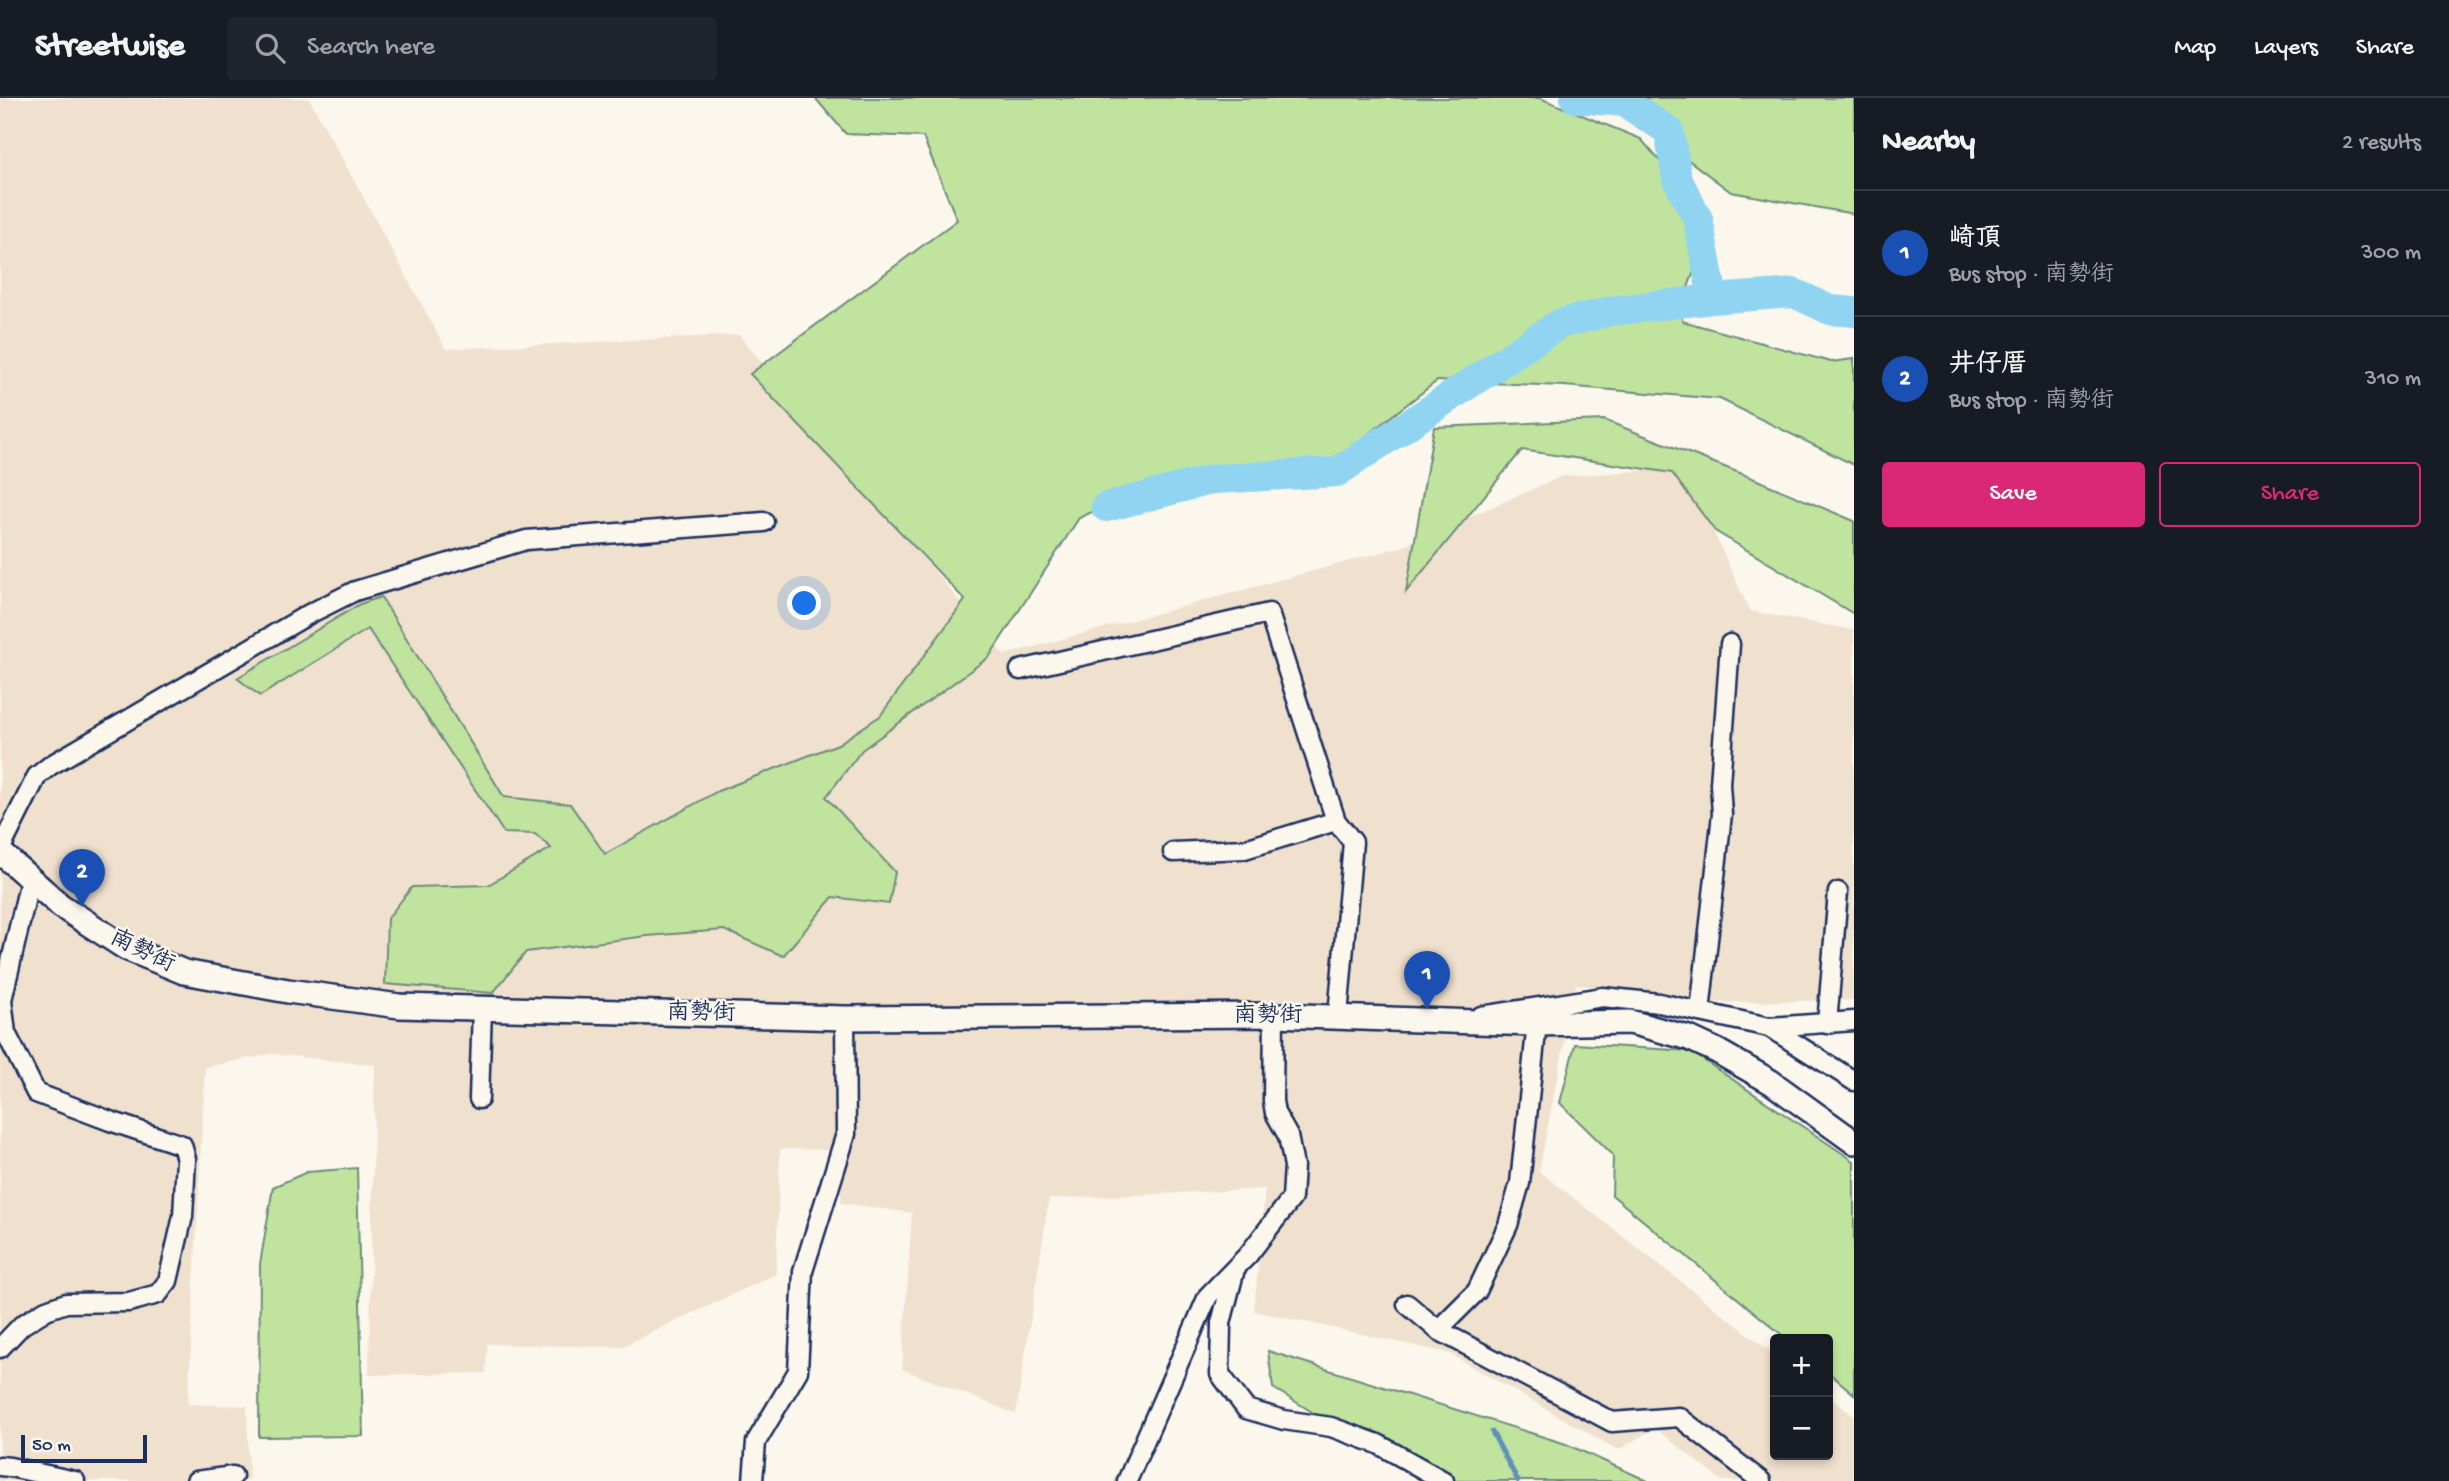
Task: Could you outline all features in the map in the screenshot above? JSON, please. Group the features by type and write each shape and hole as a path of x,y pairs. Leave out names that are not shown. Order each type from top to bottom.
{"main road":[{"name":"南勢街","path":"0,851 61,906 126,948 184,972 288,990 399,1006 845,1018 1273,1015 1443,1022 1538,1015 1630,1022 1689,1038 1717,1051 1771,1082 1854,1142"}],"street":[{"path":"0,851 37,776 51,765 309,614 355,591 526,540 764,522"},
{"path":"1020,670 1269,613 1336,821 1353,842 1338,1016"},
{"path":"1700,1012 1722,814 1720,784 1730,643"},
{"path":"1173,852 1245,849 1336,821"},
{"path":"0,1348 22,1325 46,1310 66,1303 129,1302 158,1294 167,1281 183,1216 186,1159 182,1145 36,1093 6,1033 2,1000 30,880"},
{"path":"1826,1024 1838,892"},
{"path":"1438,1330 1477,1291 1508,1225 1520,1183 1538,1015 1603,997 1659,1003 1769,1027 1854,1021"},
{"path":"478,1099 483,1008"},
{"path":"1128,1481 1208,1296 1248,1255 1292,1198 1294,1166 1288,1136 1275,1113 1273,1101 1273,1015"},
{"path":"753,1481 756,1442 798,1371 803,1271 846,1133 845,1018"},
{"path":"1769,1027 1854,1081"},
{"path":"1235,1269 1221,1323 1220,1374 1246,1409 1284,1420 1331,1427 1378,1444 1444,1481"},
{"path":"1407,1304 1438,1330 1612,1422 1679,1416 1761,1481"},
{"path":"0,1466 75,1481"},
{"path":"196,1481 233,1476"}],"shaded area":[{"path":"0,98 309,98 446,349 739,335 1004,655 1401,547 1562,476 1684,468 1750,611 1854,630 1854,1000 1694,1003 1576,984 1539,1171 1770,1351 1770,1460 1833,1460 1833,1400 1854,1416 1854,1481 1722,1481 1655,1428 1618,1450 1448,1353 1254,1311 1265,1189 1049,1199 1016,1414 902,1369 912,1213 841,1203 841,1150 780,1149 776,1274 621,1347 487,1344 486,1373 369,1375 375,1065 272,1054 205,1067 188,1404 247,1406 249,1481 0,1481"}],"green space":[{"path":"815,98 1540,98 1641,139 1712,222 1682,304 1682,321 1831,362 1854,359 1854,465 1720,399 1564,386 1437,381 1331,463 1163,479 1079,518 989,657 862,750 826,797 895,872 889,904 833,897 783,956 724,930 647,936 526,952 493,993 385,984 387,919 412,887 488,885 551,848 535,834 504,833 368,629 260,696 237,678 360,604 381,597 504,797 570,804 605,854 718,791 838,744 880,716 965,600 750,374 957,220 923,137 846,134"},
{"path":"1606,98 1854,98 1854,214 1731,192"},
{"path":"1604,420 1854,521 1854,614 1715,531 1672,473 1522,450 1406,592 1434,427"},
{"path":"1575,1044 1690,1051 1854,1161 1854,1394 1833,1376 1833,1334 1781,1334 1612,1195 1613,1155 1560,1103"},
{"path":"357,1168 363,1436 259,1437 260,1264 273,1187 307,1172"},
{"path":"1268,1351 1566,1444 1648,1481 1425,1481 1273,1388"}],"waterway":[{"path":"1575,98 1624,102 1669,131 1677,179 1698,219 1713,299"},
{"path":"1106,507 1214,479 1337,472 1559,324 1611,311 1794,293 1830,310 1854,312"},
{"path":"1492,1432 1518,1481"}],"place":[{"name":"井仔厝","path":"82,907"},
{"name":"崎頂","path":"1427,1009"}]}
